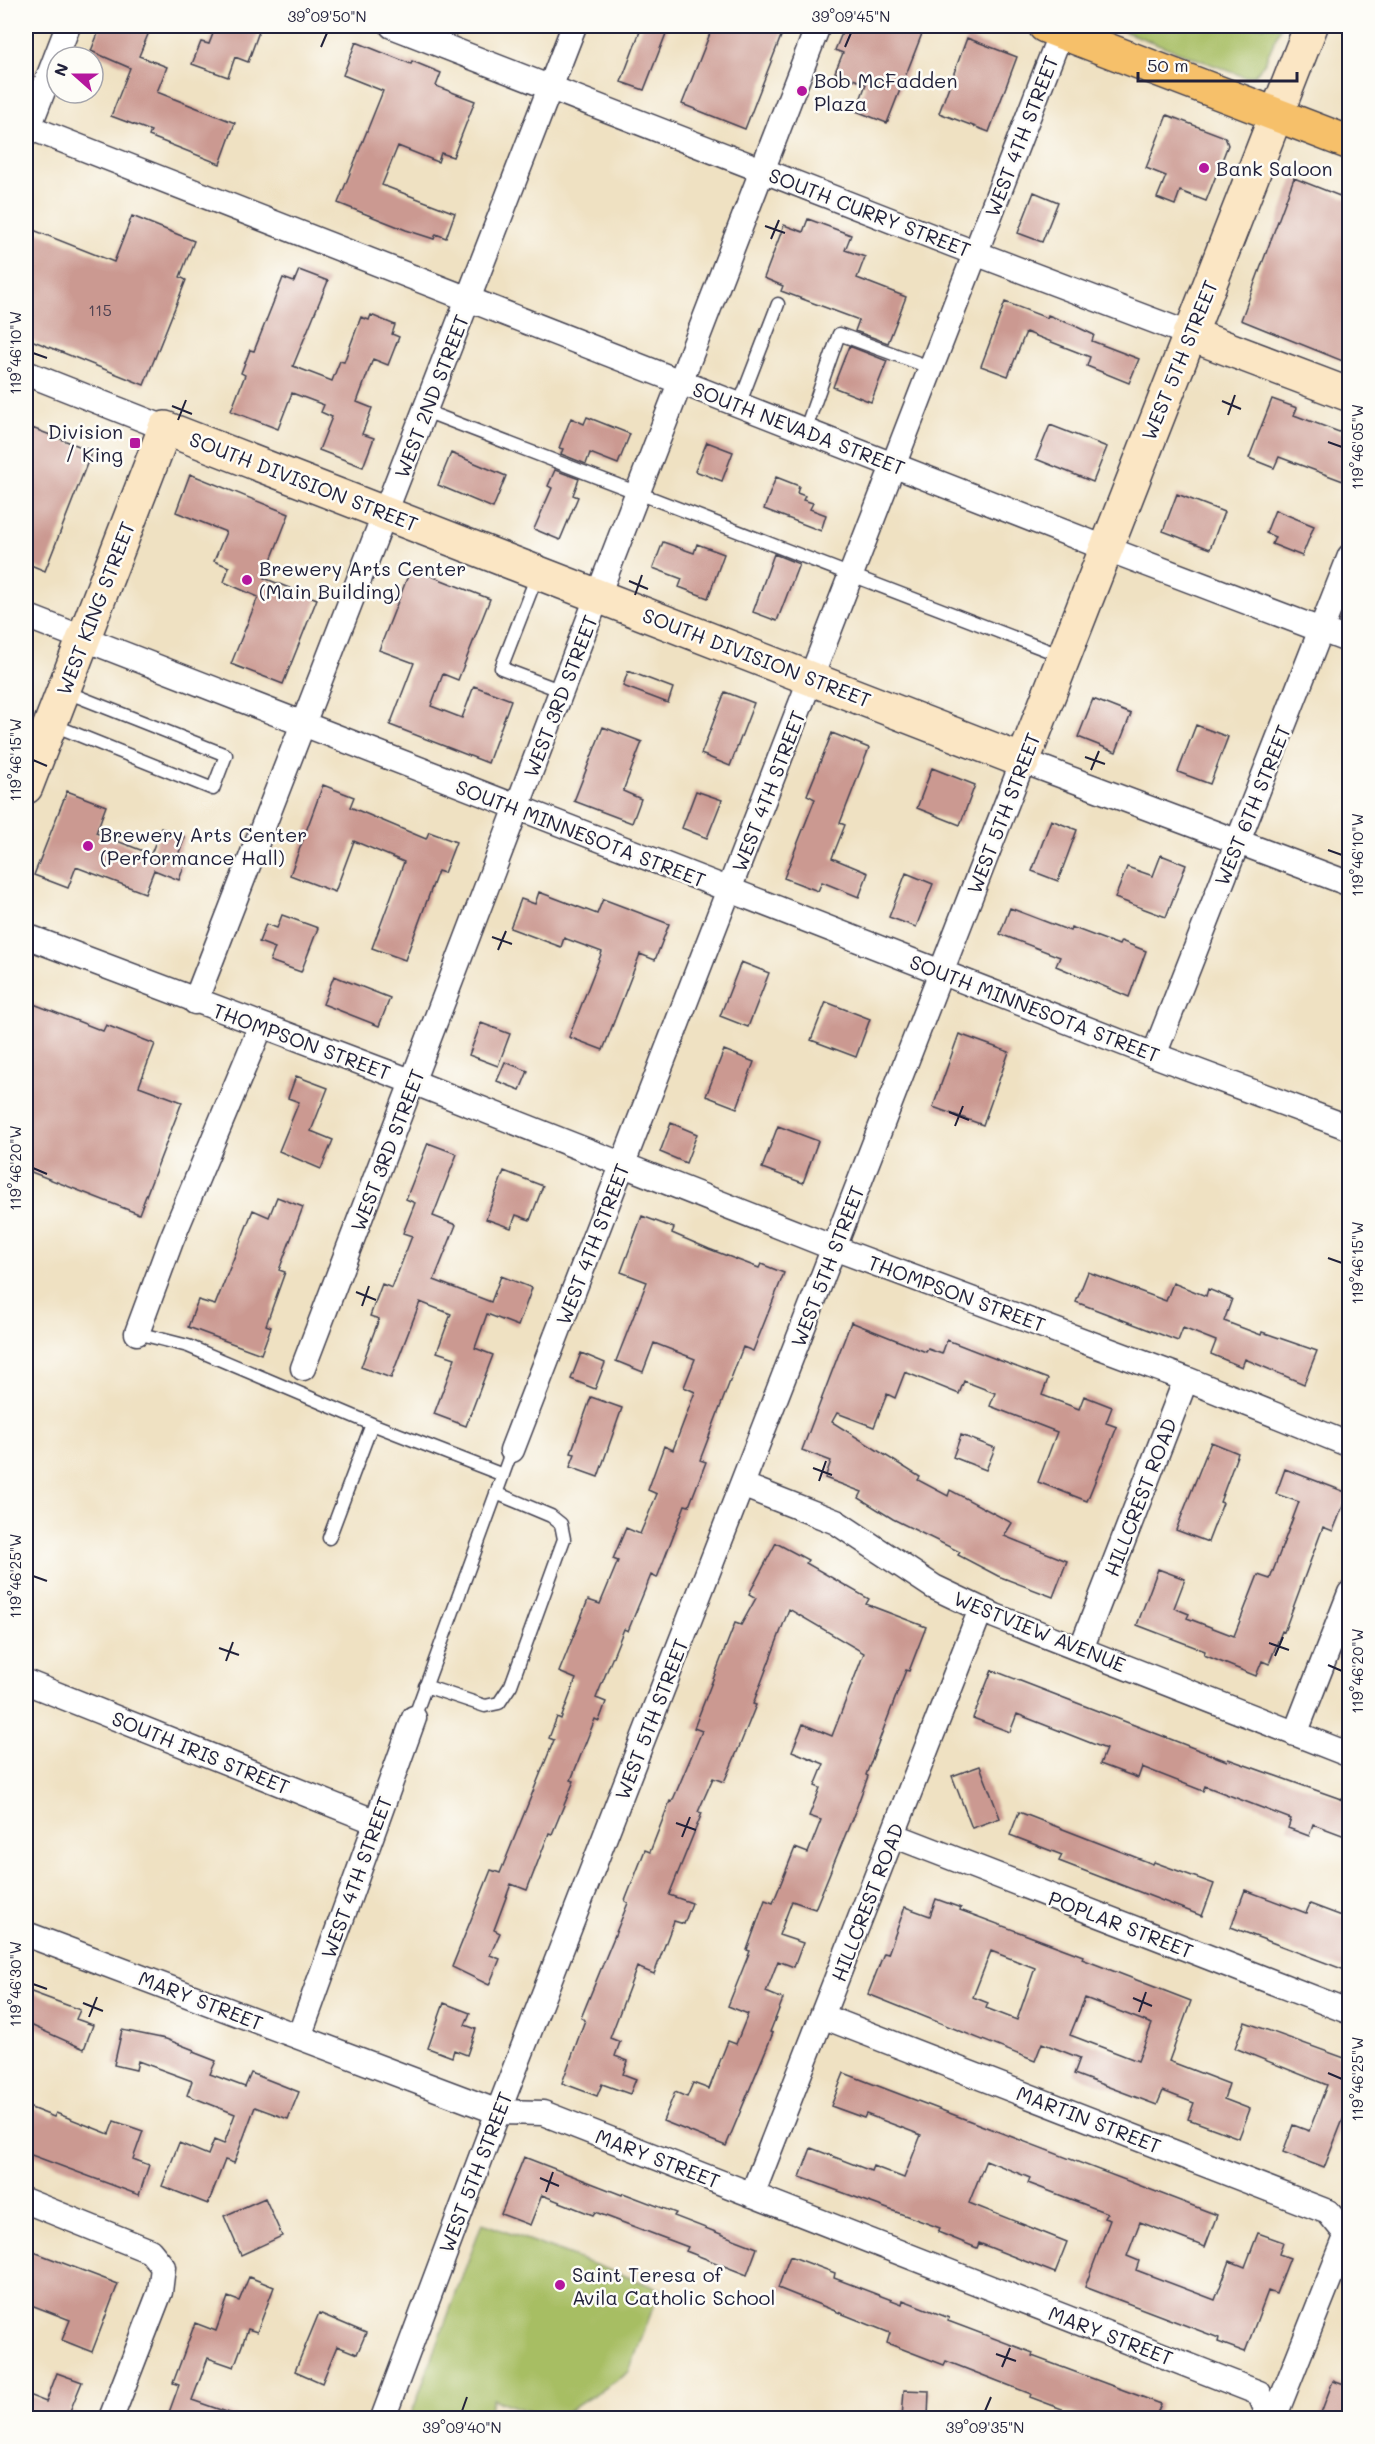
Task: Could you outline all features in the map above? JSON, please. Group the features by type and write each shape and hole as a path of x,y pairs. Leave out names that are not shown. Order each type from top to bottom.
{"main road":[{"path":"1053,28 1277,116 1348,139"}],"street":[{"path":"26,130 68,26"},
{"name":"SOUTH CURRY STREET","path":"392,26 976,253 1350,395"},
{"name":"WEST 2ND STREET","path":"195,1002 574,26"},
{"name":"WEST 3RD STREET","path":"303,1368 761,169 818,26"},
{"name":"WEST 5TH STREET","path":"383,2418 498,2112 1105,548 1311,26"},
{"name":"WEST 4TH STREET","path":"512,1450 976,253 1053,28"},
{"name":"SOUTH NEVADA STREET","path":"26,130 469,299 1105,548 1350,640"},
{"path":"26,373 165,428"},
{"name":"SOUTH DIVISION STREET","path":"165,428 1023,761 1350,884"},
{"name":"WEST KING STREET","path":"26,787 165,428"},
{"name":"WEST 6TH STREET","path":"1154,1055 1350,556"},
{"name":"SOUTH MINNESOTA STREET","path":"26,616 1154,1055 1350,1128"},
{"name":"THOMPSON STREET","path":"26,936 195,1002 412,1082 834,1248 1186,1379 1350,1445"},
{"path":"137,1333 171,1241 261,1026"},
{"name":"HILLCREST ROAD","path":"1081,1650 1186,1379"},
{"name":"WESTVIEW AVENUE","path":"742,1485 836,1522 934,1587 981,1609 1350,1755"},
{"path":"1294,1734 1350,1593"},
{"name":"HILLCREST ROAD","path":"752,2195 981,1609"},
{"name":"SOUTH IRIS STREET","path":"26,1682 376,1822"},
{"name":"WEST 4TH STREET","path":"299,2037 414,1718"},
{"name":"POPLAR STREET","path":"893,1835 1350,2012"},
{"name":"MARY STREET","path":"26,1934 498,2112 543,2113 1260,2393 1272,2418"},
{"name":"MARTIN STREET","path":"822,2016 1328,2212 1349,2234"},
{"path":"26,2201 150,2251 163,2267 160,2292 111,2418"},
{"path":"1272,2418 1349,2234"}],"lane":[{"path":"739,405 778,304"},
{"path":"806,430 839,334 932,368"},
{"path":"425,411 1063,657"},
{"path":"539,572 501,668 562,691"},
{"path":"50,723 213,789 226,755 63,690"},
{"path":"137,1333 188,1346 372,1424 503,1475"},
{"path":"329,1538 372,1424"},
{"path":"414,1718 512,1450"},
{"path":"425,1686 485,1706 499,1703 511,1685 564,1539 561,1524 550,1516 496,1493"}],"green space":[{"path":"1110,26 1281,26 1265,62 1255,75 1245,77"},
{"path":"482,2223 660,2289 629,2372 558,2418 548,2418 493,2399 486,2418 410,2418"}],"building":[{"path":"101,26 144,26 142,30 149,32 139,56 167,67 157,92 235,123 220,164 149,136 151,131 111,116 130,68 105,57 105,45 93,45"},
{"path":"216,26 261,26 248,62 235,57 228,77 192,64 201,42 209,44"},
{"path":"642,26 669,26 644,90 621,82"},
{"path":"713,26 785,26 745,129 682,104"},
{"path":"845,26 925,26 887,123 856,111 866,84 835,72 843,53 835,50"},
{"path":"967,38 1017,57 989,132 939,113"},
{"path":"356,42 411,64 412,61 441,73 436,86 475,101 453,157 441,153 438,162 398,146 382,185 455,213 446,238 436,234 434,239 406,230 338,203 383,91 343,75"},
{"path":"1167,115 1225,137 1228,145 1206,201 1180,191 1175,205 1157,198 1166,176 1146,168"},
{"path":"1294,178 1350,200 1350,364 1241,320"},
{"path":"1034,192 1058,202 1042,242 1018,233"},
{"path":"132,216 194,241 180,277 186,280 144,385 26,338 26,227 114,262"},
{"path":"808,219 851,235 845,250 865,257 857,278 906,297 888,343 855,331 859,320 781,291 783,286 764,278 784,225 803,232"},
{"path":"299,270 328,281 293,366 332,381 340,361 344,362 361,317 369,320 371,315 395,325 392,334 399,337 388,365 373,359 357,402 372,408 362,434 374,438 363,467 319,450 332,417 321,412 324,405 292,393 278,429 231,411 245,375 241,373 250,350 254,351 283,278 294,282"},
{"path":"1005,302 1073,325 1094,335 1092,341 1139,359 1129,383 1087,366 1090,357 1026,332 1008,376 981,366"},
{"path":"849,346 887,361 871,402 833,387"},
{"path":"1272,399 1297,408 1294,415 1350,436 1350,464 1343,481 1279,457 1274,468 1249,458"},
{"path":"587,417 630,434 618,464 590,453 586,464 561,454 563,449 559,448 571,418 584,424"},
{"path":"1050,425 1107,447 1093,482 1036,459"},
{"path":"32,428 92,451 45,571 26,563 26,445"},
{"path":"707,442 733,452 722,481 695,471"},
{"path":"451,453 506,476 493,508 438,485"},
{"path":"555,470 579,479 573,495 578,497 560,540 534,529 552,488 548,486"},
{"name":"Brewery Arts Center (Main Building)","path":"190,474 289,514 264,578 317,599 283,684 231,664 258,597 224,582 229,567 214,561 226,532 176,512"},
{"path":"776,477 799,486 797,493 805,496 803,500 813,503 810,509 826,515 821,531 764,509"},
{"path":"1177,494 1224,512 1210,549 1163,531"},
{"path":"1275,510 1314,526 1302,556 1272,544 1275,537 1266,533"},
{"path":"663,542 694,553 697,544 724,554 708,598 679,587 682,579 653,568"},
{"path":"774,554 799,564 777,621 753,612"},
{"path":"411,568 490,599 458,680 443,674 431,706 462,718 474,686 511,700 488,763 390,725 414,663 379,650"},
{"path":"628,671 673,688 668,703 623,686"},
{"path":"725,692 754,703 730,766 701,754"},
{"path":"1093,699 1131,714 1116,752 1078,737"},
{"path":"1196,725 1228,737 1210,784 1178,772"},
{"path":"603,727 642,742 623,791 641,799 632,823 574,801"},
{"path":"832,733 869,748 840,823 845,825 832,858 868,873 859,897 822,882 818,891 784,878 815,799 807,795"},
{"path":"932,768 975,785 960,825 917,808"},
{"path":"323,785 354,797 350,807 426,839 429,832 456,842 444,873 438,871 405,960 372,948 404,862 354,841 335,892 290,875"},
{"name":"Brewery Arts Center (Performance Hall)","path":"67,791 106,806 96,833 151,854 161,828 185,837 178,855 187,858 179,880 154,870 145,893 76,867 68,888 34,875"},
{"path":"696,791 722,800 707,838 682,828"},
{"path":"1051,820 1077,830 1058,881 1032,871"},
{"path":"1161,855 1186,865 1166,917 1115,898 1127,867 1153,876"},
{"path":"906,873 933,884 916,927 889,917"},
{"path":"539,892 597,914 603,899 669,924 655,960 640,954 603,1050 569,1037 602,952 564,938 561,947 510,928 521,899 535,904"},
{"path":"1010,908 1070,931 1071,927 1119,945 1121,941 1146,951 1129,997 1056,966 1060,957 1000,934"},
{"path":"282,915 318,928 301,972 270,961 275,948 259,942 266,924 277,928"},
{"path":"741,962 769,973 748,1027 720,1016"},
{"path":"334,976 390,998 379,1026 323,1004"},
{"path":"26,1001 103,1031 106,1025 155,1044 139,1086 182,1102 139,1214 26,1170"},
{"path":"826,1002 870,1019 856,1057 811,1040"},
{"path":"481,1023 510,1034 498,1066 469,1055"},
{"path":"959,1034 1009,1052 983,1125 933,1107"},
{"path":"724,1050 754,1062 737,1108 706,1096"},
{"path":"505,1062 528,1071 520,1090 497,1081"},
{"path":"296,1076 328,1088 311,1131 333,1140 321,1169 279,1151 299,1102 288,1098"},
{"path":"671,1123 697,1134 686,1163 660,1152"},
{"path":"778,1126 818,1141 803,1183 762,1168"},
{"path":"428,1143 457,1154 433,1216 456,1225 434,1280 491,1302 501,1276 532,1288 518,1326 487,1314 475,1348 493,1355 466,1426 434,1414 455,1358 437,1352 451,1314 420,1302 391,1378 361,1367 379,1319 370,1316 382,1284 392,1288 412,1236 403,1233 415,1203 406,1199"},
{"path":"504,1171 543,1186 530,1220 516,1215 511,1228 486,1219"},
{"path":"277,1197 303,1207 279,1270 285,1272 266,1325 271,1327 261,1354 188,1327 198,1300 215,1305 253,1210 269,1217"},
{"path":"642,1216 674,1228 672,1233 709,1249 759,1268 761,1264 784,1273 753,1351 743,1347 700,1460 706,1462 689,1506 685,1505 657,1578 651,1575 628,1631 624,1629 596,1698 606,1702 599,1721 595,1719 571,1780 574,1781 552,1834 549,1833 527,1890 511,1884 494,1930 500,1933 490,1955 500,1959 489,1985 452,1967 491,1870 500,1873 554,1740 549,1738 557,1717 561,1719 576,1679 559,1672 588,1600 600,1604 618,1561 613,1559 626,1528 640,1534 657,1494 648,1490 664,1446 673,1450 695,1392 684,1387 695,1359 654,1343 643,1372 616,1361 647,1282 621,1272"},
{"path":"1088,1272 1166,1301 1173,1283 1206,1296 1208,1289 1232,1299 1224,1321 1261,1335 1262,1332 1317,1351 1304,1384 1245,1359 1242,1367 1211,1354 1216,1341 1183,1328 1178,1341 1076,1302"},
{"path":"851,1322 926,1352 928,1349 942,1354 947,1340 1048,1379 1042,1395 1079,1409 1084,1396 1112,1407 1106,1423 1117,1427 1087,1501 1038,1482 1057,1432 990,1406 995,1393 964,1381 959,1394 905,1372 895,1398 887,1394 874,1427 837,1413 832,1422 920,1477 918,1480 948,1496 950,1490 1012,1523 1004,1536 1067,1561 1053,1597 998,1576 958,1555 960,1552 893,1519 859,1498 862,1492 825,1478 831,1461 802,1450"},
{"path":"581,1353 605,1363 595,1389 571,1379"},
{"path":"591,1397 622,1408 598,1477 570,1467 575,1454 571,1453"},
{"path":"961,1435 995,1448 986,1470 953,1457"},
{"path":"1211,1442 1238,1453 1208,1542 1176,1530"},
{"path":"1285,1469 1348,1493 1333,1531 1323,1527 1284,1632 1282,1631 1269,1664 1262,1661 1256,1676 1204,1655 1205,1651 1137,1625 1158,1569 1185,1579 1174,1608 1189,1614 1187,1618 1234,1636 1258,1575 1270,1579 1299,1502 1276,1494"},
{"path":"776,1543 808,1560 806,1563 869,1599 866,1604 926,1627 909,1671 906,1670 866,1775 868,1776 856,1809 815,1909 792,1901 779,1935 803,1943 794,1967 778,1961 766,1992 783,1999 770,2032 773,2033 726,2146 663,2121 675,2092 687,2097 693,2083 709,2089 728,2041 736,2044 748,2014 728,2006 750,1951 747,1950 765,1900 773,1903 795,1848 808,1853 821,1820 809,1816 820,1788 815,1786 824,1764 792,1751 803,1724 832,1736 864,1653 789,1609 740,1745 724,1782 713,1778 698,1812 702,1813 669,1895 692,1903 684,1924 674,1921 654,1974 637,1967 610,2038 620,2042 615,2056 628,2061 623,2074 636,2079 630,2094 602,2084 597,2096 562,2083 585,2020 581,2018 628,1903 625,1901 645,1850 650,1852 702,1731 694,1728 735,1623 741,1625 756,1598 749,1594"},
{"path":"992,1670 1227,1761 1228,1759 1338,1798 1350,1804 1350,1838 1313,1824 1309,1836 1288,1828 1291,1819 1205,1786 1203,1791 1142,1767 1138,1778 1100,1764 1106,1749 1017,1714 1010,1732 973,1718"},
{"path":"980,1766 1000,1818 972,1828 952,1776"},
{"path":"1019,1812 1153,1864 1154,1862 1214,1884 1202,1916 1059,1861 1062,1855 1010,1835"},
{"path":"1245,1890 1306,1913 1310,1904 1350,1919 1350,1972 1231,1927"},
{"path":"936,1899 1191,2001 1169,2061 1229,2084 1224,2099 1250,2109 1239,2138 1188,2119 1194,2103 1163,2091 1157,2105 1074,2074 1080,2058 1042,2043 1035,2061 868,1994 884,1953 888,1954 905,1907 930,1916","holes":["991,1951 1035,1968 1017,2020 986,2008 988,2003 973,1997","1085,1998 1152,2024 1138,2061 1070,2035"]},
{"path":"26,1990 80,2010 76,2019 93,2025 84,2049 26,2023"},
{"path":"444,2003 470,2013 465,2025 476,2029 467,2055 454,2050 452,2057 428,2048"},
{"path":"1245,2022 1350,2060 1350,2113 1346,2112 1324,2168 1283,2152 1293,2125 1309,2131 1327,2085 1235,2048"},
{"path":"122,2030 166,2039 194,2050 193,2052 216,2061 210,2074 245,2087 251,2073 299,2092 288,2119 255,2107 234,2163 225,2160 208,2204 162,2186 179,2143 208,2155 214,2140 224,2144 235,2114 187,2095 192,2081 138,2061 136,2070 114,2065"},
{"path":"844,2073 1217,2215 1205,2247 1140,2222 1127,2256 1139,2261 1136,2270 1215,2300 1230,2261 1245,2267 1258,2233 1283,2242 1279,2254 1290,2258 1276,2294 1268,2291 1245,2352 1218,2342 1219,2338 1085,2287 1110,2220 1104,2218 1107,2213 1028,2183 1030,2178 986,2160 969,2203 1067,2242 1055,2273 979,2243 977,2248 938,2232 940,2228 800,2177 811,2148 871,2171 873,2166 904,2178 921,2135 866,2114 864,2118 831,2106"},
{"path":"26,2106 54,2117 56,2113 109,2134 114,2121 143,2131 133,2159 149,2165 139,2195 26,2153"},
{"path":"524,2157 676,2213 674,2216 757,2248 747,2275 686,2251 688,2247 542,2195 530,2225 501,2214"},
{"path":"265,2198 282,2236 241,2255 224,2216"},
{"path":"26,2249 118,2284 92,2352 62,2340 70,2320 26,2303"},
{"path":"790,2256 835,2273 834,2278 902,2304 903,2300 949,2318 948,2321 1033,2353 1032,2356 1161,2404 1155,2418 1086,2418 946,2361 944,2365 887,2343 890,2333 778,2288"},
{"path":"249,2277 274,2287 257,2332 248,2329 234,2367 208,2358 192,2400 238,2416 237,2418 167,2418 179,2385 173,2383 195,2323 216,2331 228,2297 239,2301"},
{"path":"319,2313 366,2333 357,2354 337,2346 322,2383 295,2371"},
{"path":"57,2373 82,2382 70,2411 85,2418 26,2418 26,2394 46,2402"},
{"path":"1333,2381 1350,2387 1350,2418 1319,2418"},
{"path":"904,2390 929,2391 928,2418 902,2418"}],"place":[{"name":"Bob McFadden Plaza","path":"802,91"},
{"name":"Bank Saloon","path":"1204,168"},
{"name":"Division / King","path":"135,443"},
{"name":"Brewery Arts Center (Main Building)","path":"247,580"},
{"name":"Brewery Arts Center (Performance Hall)","path":"88,846"},
{"name":"Saint Teresa of Avila Catholic School","path":"560,2285"}]}
